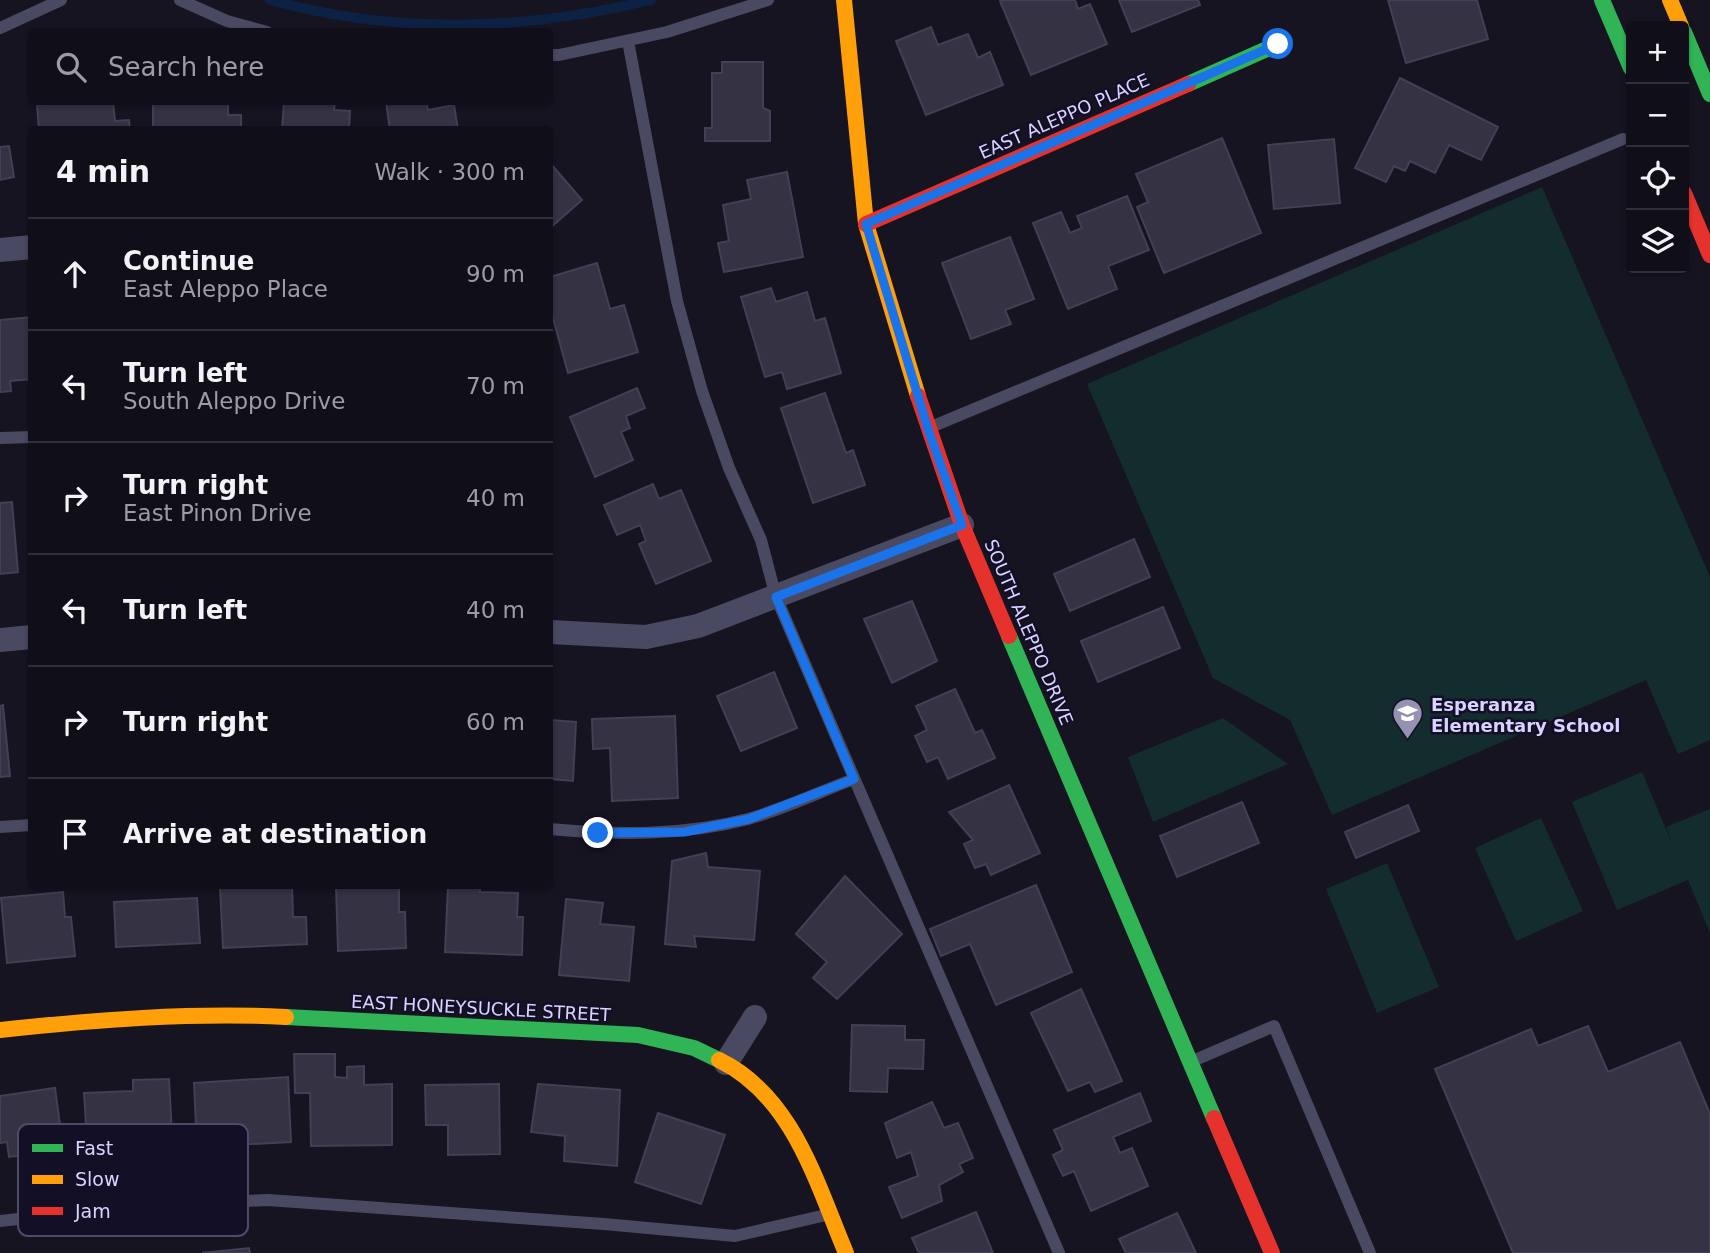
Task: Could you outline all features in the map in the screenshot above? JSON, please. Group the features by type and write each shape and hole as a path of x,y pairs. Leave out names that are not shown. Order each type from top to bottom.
{"street":[{"name":"SOUTH ALEPPO DRIVE","path":"844,0 866,224 928,429 962,525 1272,1253"},
{"path":"1602,0 1626,56"},
{"path":"1670,0 1679,21"},
{"name":"EAST ALEPPO PLACE","path":"866,224 1278,44"},
{"path":"1689,44 1710,94"},
{"path":"1689,204 1710,255"},
{"path":"0,250 28,247"},
{"path":"553,632 646,637 698,626 962,525"},
{"path":"0,640 28,637"},
{"name":"EAST HONEYSUCKLE STREET","path":"0,1030 73,1022 229,1014 638,1035 694,1048 739,1070 777,1108 797,1136 846,1253"},
{"path":"726,1063 755,1017"}],"lane":[{"path":"0,28 61,0"},
{"path":"180,0 227,21 252,28"},
{"path":"553,55 667,32 768,0"},
{"path":"628,41 677,301 702,391 729,468 761,540 776,597 1059,1253"},
{"path":"928,429 1623,139"},
{"path":"0,438 28,437"},
{"path":"553,829 598,833 684,832 749,819 854,779"},
{"path":"0,827 28,825"},
{"path":"1191,1062 1274,1026 1370,1253"},
{"path":"248,1201 268,1200 604,1224 735,1236 830,1214"},
{"path":"0,1221 18,1219"}],"green space":[{"path":"1542,187 1710,577 1710,740 1678,754 1646,680 1332,815 1290,720 1213,678 1087,384"},
{"path":"1223,718 1288,764 1153,822 1128,757"},
{"path":"1642,772 1674,848 1666,827 1710,809 1710,933 1688,880 1617,910 1572,802"},
{"path":"1541,818 1583,911 1516,941 1475,848"},
{"path":"1387,863 1439,987 1377,1013 1326,889"}],"building":[{"path":"1075,0 1078,9 1090,4 1107,44 1031,75 1000,1"},
{"path":"1119,0 1198,0 1200,5 1132,32"},
{"path":"1388,0 1477,0 1488,39 1406,63"},
{"path":"931,27 938,45 968,34 978,58 990,52 1003,85 926,115 896,41"},
{"path":"722,62 763,62 763,108 770,111 770,141 705,141 705,128 712,128 712,73 722,73"},
{"path":"1400,78 1498,127 1481,160 1449,145 1435,173 1410,161 1405,171 1394,166 1386,182 1355,168"},
{"path":"37,105 113,105 115,121 129,120 130,126 39,126"},
{"path":"153,105 228,105 228,115 241,115 241,126 153,126"},
{"path":"284,105 335,105 334,110 350,111 349,126 282,126"},
{"path":"386,105 427,105 428,110 454,105 457,126 389,126"},
{"path":"1222,138 1261,233 1164,273 1137,207 1148,202 1136,174"},
{"path":"1334,139 1340,203 1274,209 1268,145"},
{"path":"9,146 14,177 0,180 0,147"},
{"path":"553,166 582,200 553,225"},
{"path":"787,172 803,257 724,272 718,243 729,241 723,205 751,199 747,180"},
{"path":"1127,196 1149,250 1108,266 1117,289 1068,309 1033,223 1061,212 1070,233 1082,228 1077,216"},
{"path":"1010,237 1034,299 1005,310 1011,324 971,339 942,263"},
{"path":"597,263 610,309 624,305 638,352 568,373 553,318 553,276"},
{"path":"771,288 776,302 807,292 815,321 825,318 841,373 787,389 782,372 765,377 741,297"},
{"path":"28,317 28,379 10,381 11,391 0,392 0,320"},
{"path":"637,388 645,408 626,416 630,428 621,432 633,460 595,477 570,417"},
{"path":"825,393 846,453 853,450 865,485 813,503 781,408"},
{"path":"653,484 659,499 681,490 711,561 656,584 639,544 646,541 640,525 617,535 604,505"},
{"path":"12,502 18,572 0,574 0,503"},
{"path":"1134,539 1150,577 1070,611 1054,574"},
{"path":"912,601 937,661 892,683 864,619"},
{"path":"1163,607 1180,648 1098,682 1081,641"},
{"path":"774,672 797,728 741,751 717,696"},
{"path":"955,689 975,733 982,730 995,758 948,779 938,757 927,762 915,736 927,730 916,706"},
{"path":"3,705 10,776 0,777 0,706"},
{"path":"675,716 678,798 612,801 610,748 593,749 592,719"},
{"path":"553,720 576,722 573,781 553,779"},
{"path":"1009,785 1040,853 991,875 986,864 975,868 964,844 973,840 949,812"},
{"path":"1242,802 1259,843 1177,877 1160,836"},
{"path":"1408,805 1419,831 1356,858 1345,832"},
{"path":"706,853 708,867 760,871 754,940 694,936 696,947 665,944 672,861"},
{"path":"845,876 902,934 837,999 813,978 827,962 796,934"},
{"path":"1036,885 1072,972 996,1005 970,944 941,956 930,929"},
{"path":"220,889 292,889 293,917 306,917 307,944 223,948"},
{"path":"336,889 399,889 399,912 405,912 406,948 338,951"},
{"path":"448,889 518,893 517,917 523,917 522,955 445,952"},
{"path":"63,892 65,917 71,917 75,956 7,963 1,898"},
{"path":"197,898 200,943 116,947 114,902"},
{"path":"566,899 603,903 600,924 634,927 629,981 559,975"},
{"path":"1081,989 1122,1081 1095,1092 1090,1082 1068,1091 1031,1013"},
{"path":"852,1025 905,1026 905,1040 924,1040 923,1069 888,1068 887,1092 850,1091"},
{"path":"1588,1026 1608,1072 1680,1042 1710,1114 1710,1253 1513,1253 1435,1069 1531,1029 1538,1046"},
{"path":"294,1054 335,1054 335,1077 347,1078 347,1067 364,1066 364,1085 392,1084 392,1145 311,1146 310,1093 295,1093"},
{"path":"288,1077 291,1142 248,1144 248,1124 196,1124 194,1083"},
{"path":"169,1079 171,1124 86,1124 84,1093 133,1091 133,1080"},
{"path":"499,1084 500,1154 448,1155 448,1125 426,1125 425,1085"},
{"path":"538,1084 620,1090 617,1166 564,1161 565,1136 531,1132"},
{"path":"55,1088 60,1124 18,1124 18,1156 9,1157 7,1142 0,1143 0,1096"},
{"path":"1140,1093 1151,1121 1113,1137 1120,1153 1132,1148 1148,1186 1091,1211 1074,1171 1063,1176 1053,1155 1063,1150 1054,1130"},
{"path":"932,1102 944,1128 958,1123 973,1158 959,1164 963,1172 939,1185 942,1201 902,1218 889,1187 918,1176 911,1152 897,1158 885,1123"},
{"path":"658,1113 725,1135 701,1204 635,1182"},
{"path":"976,1212 993,1253 919,1253 912,1238"},
{"path":"1177,1213 1196,1253 1126,1253 1119,1239"},
{"path":"249,1248 250,1253 202,1253"}],"waterway":[{"path":"270,0 365,19 461,25 556,18 651,0"}],"traffic: fast":[{"path":"1602,0 1626,56"},
{"path":"1188,84 1278,44"},
{"path":"1689,44 1710,94"},
{"path":"1009,636 1214,1118"},
{"path":"286,1017 638,1035 694,1048 719,1060"}],"traffic: slow":[{"path":"844,0 866,224 918,396"},
{"path":"1670,0 1679,21"},
{"path":"0,1030 143,1018 286,1017"},
{"path":"719,1060 766,1095 784,1118 812,1170 846,1253"}],"traffic: jam":[{"path":"866,224 1188,84"},
{"path":"1689,205 1710,255"},
{"path":"918,396 962,525 1009,636"},
{"path":"1214,1118 1272,1253"}],"place":[{"name":"Esperanza Elementary School","path":"1408,741"}],"route":[{"path":"598,833 684,832 749,819 854,779 776,597 962,525 928,429 866,224 1278,44"}]}
